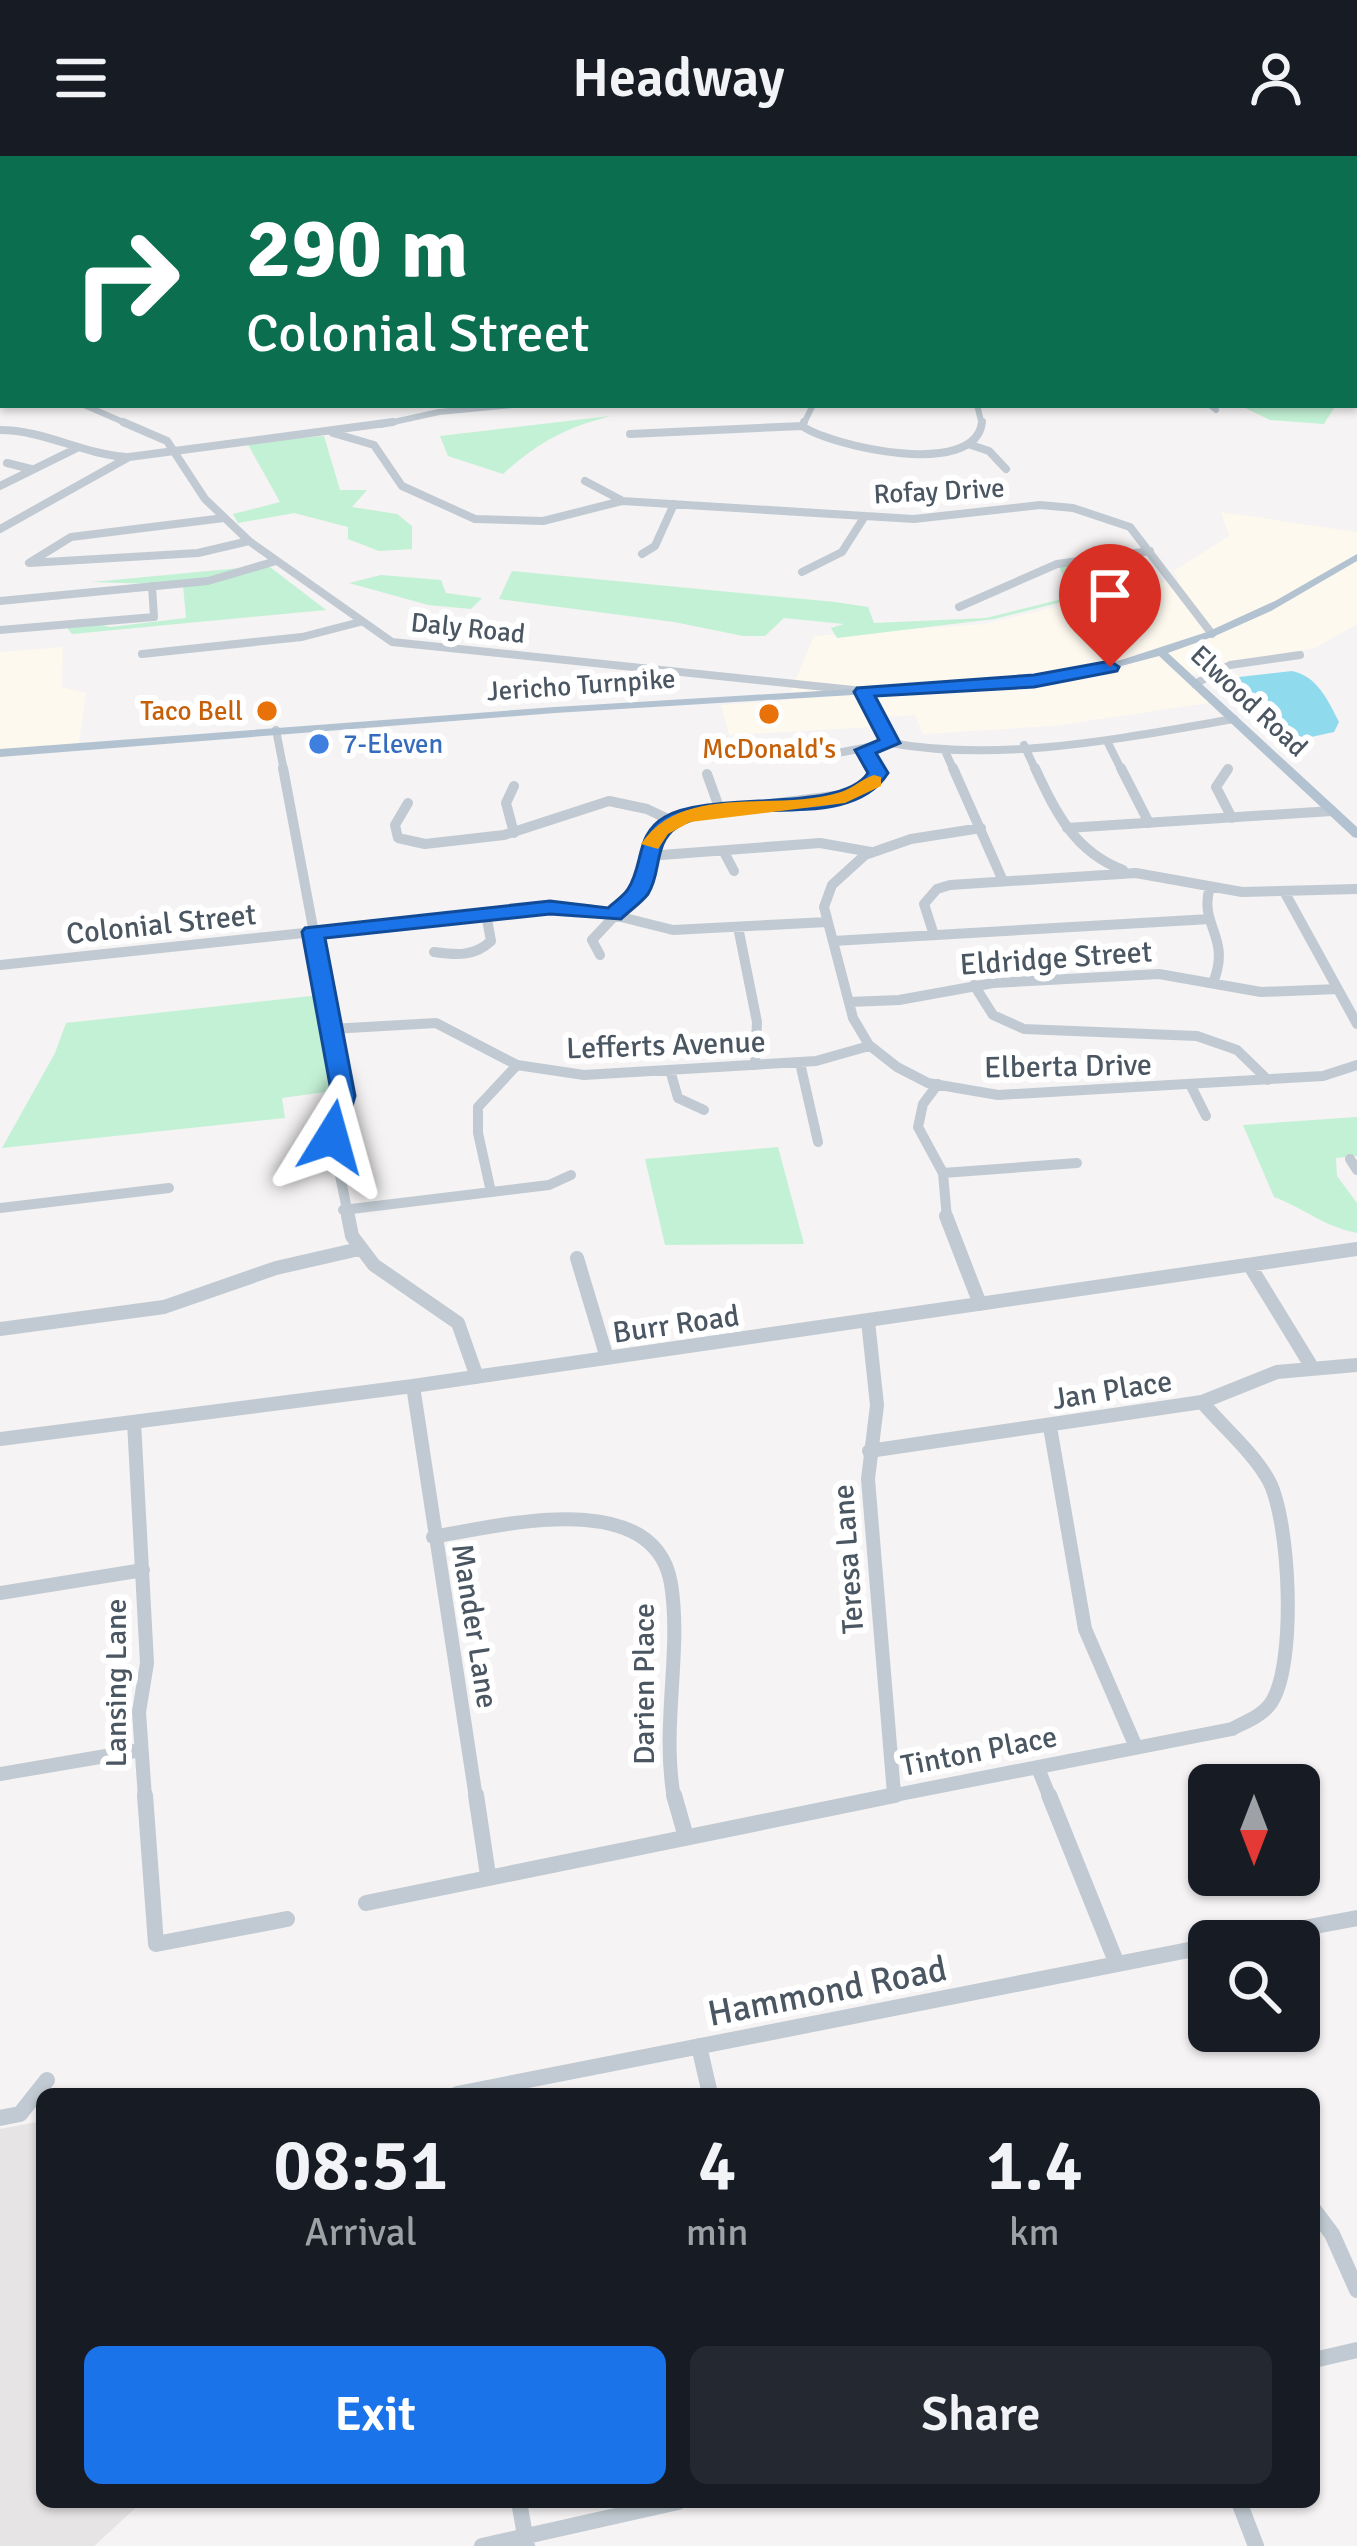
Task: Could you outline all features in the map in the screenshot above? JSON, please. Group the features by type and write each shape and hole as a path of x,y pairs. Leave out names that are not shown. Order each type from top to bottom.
{"main road":[{"path":"1351,560 1357,544"},
{"name":"Jericho Turnpike","path":"0,753 277,730 1034,681 1162,653 1212,634 1272,607 1351,560"},
{"name":"Elwood Road","path":"1162,653 1357,834"}],"street":[{"path":"92,408 157,435 175,448"},
{"path":"412,417 415,408"},
{"path":"0,529 129,457 333,433 487,408"},
{"path":"802,425 811,408"},
{"path":"968,444 980,433 977,408"},
{"path":"630,434 802,425"},
{"path":"802,425 811,435 845,447 909,452 968,444 989,451 1006,469"},
{"path":"0,430 33,431 77,448 129,457"},
{"name":"Rofay Drive","path":"333,433 374,445 403,486 475,519 543,521 622,501 914,519 1040,506 1073,508 1130,527 1212,634"},
{"path":"0,486 77,448"},
{"name":"Daly Road","path":"175,448 205,499 249,542 392,642 863,692"},
{"path":"7,464 32,469"},
{"path":"585,481 622,501"},
{"path":"642,554 656,547 674,504"},
{"path":"802,572 836,559 857,542 865,516"},
{"path":"224,518 71,537 29,563 198,553 249,542"},
{"path":"958,607 1057,564 1150,551"},
{"path":"0,602 226,577 276,561"},
{"path":"0,630 154,616 152,586"},
{"path":"142,654 302,637 360,622"},
{"path":"1195,683 1230,665 1300,655"},
{"path":"863,692 890,743"},
{"path":"791,756 865,750 890,743 946,753 1108,741 1234,719"},
{"path":"277,730 344,1096 332,1137 343,1210 359,1249 395,1282 458,1323 468,1339 477,1377"},
{"path":"1108,741 1149,823"},
{"path":"1024,746 1087,856 1136,873 1210,887 1285,893 1357,889"},
{"path":"599,955 592,940 639,890 653,839 672,821 720,810 858,793 878,773 865,750"},
{"path":"946,753 1004,881"},
{"path":"1228,770 1216,787 1232,818"},
{"path":"707,774 720,810"},
{"path":"514,786 506,809 514,833"},
{"path":"408,803 395,825 398,838 405,842 514,833 569,808 600,802 631,803 672,821"},
{"path":"1067,828 1332,811"},
{"path":"869,1046 849,1002 827,922 824,907 831,883 872,852 981,828"},
{"path":"648,856 818,844 856,845 872,852"},
{"path":"725,854 734,871"},
{"path":"934,935 924,904 928,896 950,885 1136,873"},
{"path":"1210,887 1205,902 1223,958 1213,983"},
{"path":"1285,893 1357,1024"},
{"name":"Colonial Street","path":"0,964 574,907 657,928 827,922"},
{"path":"434,952 455,955 485,948 491,941 485,914"},
{"path":"833,941 1210,919"},
{"path":"739,927 757,1022 755,1065"},
{"name":"Eldridge Street","path":"849,1002 899,1000 974,985 1159,974 1261,992 1338,989"},
{"path":"974,985 995,1016 1027,1030 1059,1035 1186,1031 1235,1048 1268,1080"},
{"name":"Lefferts Avenue","path":"331,1029 436,1023 517,1065 560,1075 800,1063 869,1046"},
{"name":"Elberta Drive","path":"869,1046 902,1069 938,1084 1011,1096 1323,1076 1357,1065"},
{"path":"800,1063 818,1142"},
{"path":"491,1192 478,1133 478,1107 517,1065"},
{"path":"670,1070 675,1098 683,1106 704,1110"},
{"path":"938,1084 923,1104 918,1127 928,1154 943,1173 946,1215 980,1304"},
{"path":"1191,1086 1205,1116"},
{"path":"943,1173 1077,1163"},
{"path":"343,1210 549,1185 571,1175"},
{"path":"0,1208 169,1189"},
{"path":"0,1329 164,1307 277,1268 359,1249"},
{"name":"Burr Road","path":"0,1439 413,1386 1357,1249"},
{"path":"578,1258 607,1358"},
{"path":"1250,1266 1310,1364"},
{"name":"Teresa Lane","path":"868,1321 877,1405 869,1451 894,1794"},
{"name":"Jan Place","path":"869,1451 1202,1402 1258,1376 1310,1364 1357,1365"},
{"name":"Mander Lane","path":"413,1386 488,1875"},
{"name":"Tinton Place","path":"366,1903 1232,1729 1256,1718 1272,1703 1286,1660 1276,1498 1267,1477 1202,1402"},
{"name":"Lansing Lane","path":"134,1422 147,1663 139,1712 156,1944 287,1919"},
{"path":"1050,1427 1085,1629 1136,1747"},
{"name":"Darien Place","path":"433,1538 573,1518 625,1527 655,1548 667,1564 671,1581 671,1781 676,1818 686,1837"},
{"path":"0,1593 142,1570"},
{"path":"0,1774 141,1750"},
{"path":"1037,1768 1117,1964"},
{"path":"1320,1925 1357,1918"},
{"name":"Hammond Road","path":"489,2088 1188,1950"},
{"path":"699,2046 709,2088"},
{"path":"41,2088 47,2080"},
{"path":"0,2118 20,2114 36,2094"},
{"path":"1320,2218 1357,2290"},
{"path":"1320,2359 1357,2350"},
{"path":"520,2508 526,2541"},
{"path":"482,2546 526,2541 655,2508"},
{"path":"1241,2508 1256,2546"}],"shaded area":[{"path":"1221,512 1357,532 1357,624 1315,648 1230,662 1184,678 1209,703 1053,726 923,734 915,715 882,717 873,727 729,735 721,705 787,700 814,636 985,624 1179,581 1174,571 1229,536"},
{"path":"63,647 62,687 86,693 78,750 0,757 0,652"},
{"path":"36,2122 36,2508 135,2508 94,2546 0,2546 0,2129"}],"green space":[{"path":"1245,408 1334,408 1324,424 1270,420"},
{"path":"610,416 552,438 503,474 448,456 440,436"},
{"path":"324,436 340,490 367,490 352,507 397,514 412,526 412,549 379,551 348,539 348,527 294,513 238,523 233,514 280,502 247,443"},
{"path":"1089,562 1109,590 994,619 837,638 831,628 844,624 784,618 765,636 743,636 499,599 512,571 835,602 868,607 874,623 986,618 1074,596 1059,567"},
{"path":"270,567 326,610 72,634 66,627 78,619 110,627 186,618 183,585 92,582"},
{"path":"381,575 441,580 446,593 482,598 471,609 428,605 349,583"},
{"path":"320,995 333,1091 282,1098 285,1118 2,1148 55,1053 66,1023"},
{"path":"1357,1117 1357,1156 1336,1158 1337,1176 1357,1203 1357,1233 1274,1197 1243,1125"},
{"path":"778,1147 804,1244 665,1245 645,1159"}],"water":[{"path":"1292,671 1308,678 1326,698 1339,722 1334,732 1297,740 1282,738 1230,687 1239,677"}],"slow traffic":[{"path":"651,844 661,830 685,816 845,797 874,781"}],"place":[{"name":"Taco Bell","path":"267,711"},
{"name":"McDonald's","path":"769,714"},
{"name":"7-Eleven","path":"319,744"}],"route":[{"path":"332,1137 344,1096 313,932 550,907 613,915 639,890 653,839 672,821 720,810 845,797 869,787 878,773 865,750 890,743 863,692 1034,681 1110,667"}]}
